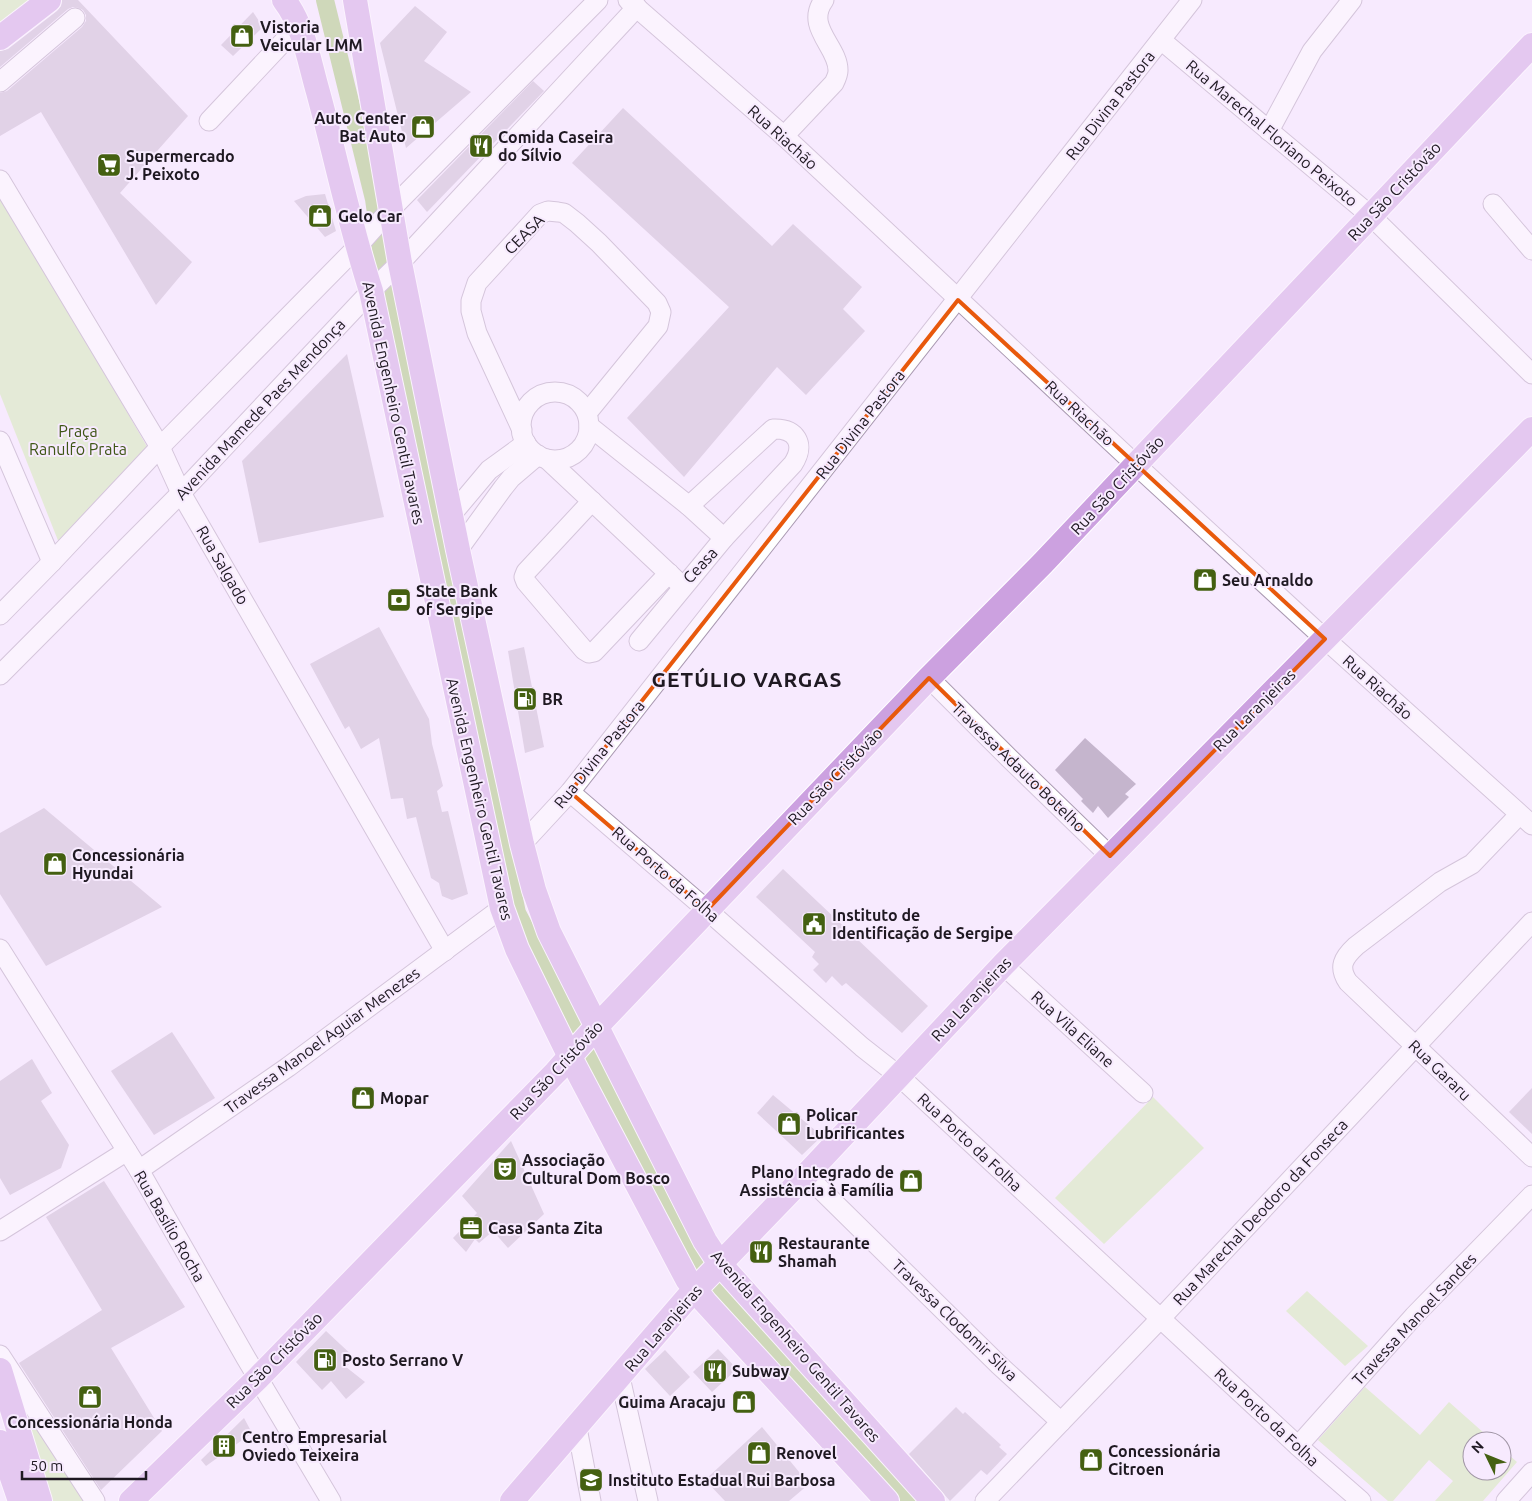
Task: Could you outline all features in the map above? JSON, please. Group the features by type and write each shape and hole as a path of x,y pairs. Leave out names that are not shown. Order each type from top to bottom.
{"main road":[{"path":"0,38 48,0"},
{"name":"Avenida Engenheiro Gentil Tavares","path":"284,0 299,25 373,289 502,908 517,949 687,1279 698,1288 887,1501"},
{"name":"Avenida Engenheiro Gentil Tavares","path":"355,0 398,266 522,844 534,890 548,932 719,1265 934,1501"},
{"name":"Rua São Cristóvão","path":"131,1501 258,1378 571,1056 596,1027 929,678 1043,563 1532,45"},
{"name":"Rua Laranjeiras","path":"512,1501 719,1265 1003,965 1532,429"},
{"path":"0,1370 40,1501"},
{"path":"0,1442 20,1501"}],"street":[{"path":"0,615 388,212 598,0"},
{"path":"784,136 834,83 838,73 837,63 821,32 818,17 820,5 824,0"},
{"name":"Rua Divina Pastora","path":"522,844 570,792 1192,0"},
{"path":"1269,131 1312,51 1352,0"},
{"name":"Rua Riachão","path":"633,3 784,136 1136,465 1526,820"},
{"name":"Avenida Mamede Paes Mendonça","path":"0,675 181,493 373,289 398,266 633,3"},
{"path":"0,82 75,18"},
{"path":"210,121 299,25"},
{"name":"Rua Marechal Floriano Peixoto","path":"1161,40 1371,216 1532,374"},
{"name":"Rua Salgado","path":"0,180 160,447 181,493 445,951"},
{"path":"1493,204 1532,250"},
{"name":"CEASA","path":"533,447 477,333 471,311 471,301 477,283 540,214 548,211 564,214 577,223 657,303 660,312 658,326 588,420"},
{"name":"Ceasa","path":"563,392 580,402 588,420 724,538 684,587 533,447 523,414 527,406 539,396 547,393 563,392"},
{"path":"533,447 560,459 573,454 586,440 588,420"},
{"path":"689,506 773,429 781,429 795,437 800,446 798,456 724,538"},
{"path":"0,441 8,476 52,562"},
{"path":"452,514 489,470 533,447"},
{"path":"458,550 533,447"},
{"path":"592,501 526,572 524,577 526,582 584,650 594,652 669,573"},
{"path":"639,641 684,587"},
{"name":"Travessa Adauto Botelho","path":"929,678 1110,856"},
{"name":"Rua Porto da Folha","path":"570,792 708,910 862,1047 899,1076 1298,1446 1361,1501"},
{"name":"Rua Gararu","path":"1526,820 1472,864 1440,882 1349,953 1342,967 1343,974 1348,982 1532,1157"},
{"name":"Travessa Manoel Aguiar Menezes","path":"139,1170 288,1066 502,908"},
{"name":"Rua Marechal Deodoro da Fonseca","path":"985,1501 1161,1318 1532,922"},
{"name":"Rua Basílio Rocha","path":"1,953 139,1170 331,1501"},
{"name":"Rua Vila Eliane","path":"1003,965 1143,1093"},
{"path":"0,1231 127,1151"},
{"name":"Travessa Clodomir Silva","path":"806,1175 999,1365 1061,1422"},
{"name":"Travessa Manoel Sandes","path":"1298,1446 1414,1316 1532,1195"},
{"path":"0,1355 95,1501"},
{"path":"620,1377 648,1501"},
{"path":"577,1428 591,1501"},
{"path":"1506,1501 1532,1472"}],"highlighted area":[{"path":"958,300 1325,639 1110,856 929,678 707,910 570,792"}],"green space":[{"path":"0,0 40,0 0,32"},
{"name":"Praça Ranulfo Prata","path":"0,192 149,450 59,543 0,394"},
{"path":"1153,1097 1204,1148 1104,1244 1055,1198"},
{"path":"1307,1291 1368,1346 1345,1366 1286,1311"},
{"path":"6,1371 86,1501 46,1501"},
{"path":"1365,1387 1420,1435 1449,1402 1482,1431 1462,1431 1462,1481 1500,1481 1483,1501 1435,1501 1453,1481 1429,1460 1393,1501 1388,1501 1318,1440"},
{"path":"1512,1458 1517,1462 1512,1468"}],"building":[{"name":"Supermercado J. Peixoto","path":"62,0 78,0 188,116 120,193 192,262 156,305 41,112 0,136 0,93 7,91 82,27 86,21 86,15 79,8 73,7 68,9 0,67 0,51 8,49 57,11 61,6"},
{"path":"415,6 447,32 424,61 471,92 406,148 380,43"},
{"name":"Vistoria Veicular LMM","path":"253,12 263,27 233,56 221,45"},
{"name":"Comida Caseira do Sílvio","path":"533,81 544,91 427,212 417,200"},
{"path":"623,108 772,246 793,224 862,287 843,309 865,331 806,395 777,367 684,477 627,418 729,307 572,163"},
{"name":"Gelo Car","path":"325,194 336,231 325,237 294,201 306,196"},
{"path":"347,354 384,517 259,543 242,461"},
{"path":"379,627 429,719 432,744 443,786 437,791 442,812 448,811 468,894 452,900 442,896 439,883 431,878 416,817 407,819 403,798 391,799 379,738 361,749 349,726 345,729 310,664"},
{"name":"BR","path":"524,647 544,747 525,753 508,651"},
{"path":"1085,738 1136,784 1125,794 1129,797 1108,818 1098,806 1093,813 1081,801 1083,799 1055,770"},
{"name":"Concessionária Hyundai","path":"44,808 162,907 46,966 0,894 0,833"},
{"name":"Instituto de Identificação de Sergipe","path":"783,869 928,1006 902,1033 846,983 842,986 832,976 826,983 813,970 819,964 812,957 815,952 756,897"},
{"path":"172,1032 215,1098 154,1135 111,1071"},
{"path":"32,1059 52,1093 41,1101 69,1145 61,1168 10,1195 0,1178 0,1081"},
{"path":"1532,1088 1532,1134 1509,1112"},
{"name":"Policar Lubrificantes","path":"773,1095 822,1136 802,1155 757,1113"},
{"name":"Associação Cultural Dom Bosco","path":"511,1141 544,1214 508,1248 493,1231 479,1243 475,1239 466,1252 453,1238 477,1213 462,1196"},
{"name":"Concessionária Honda","path":"104,1181 185,1307 111,1348 162,1431 101,1490 19,1363 102,1310 46,1217"},
{"name":"Posto Serrano V","path":"326,1331 355,1358 346,1367 365,1382 346,1399 331,1381 322,1390 296,1362"},
{"name":"Subway","path":"718,1349 737,1369 712,1392 693,1372"},
{"path":"665,1350 690,1377 670,1396 645,1369"},
{"path":"956,1407 963,1414 965,1412 1001,1445 999,1447 1007,1454 987,1475 981,1470 950,1501 909,1454"},
{"name":"Centro Empresarial Oviedo Teixeira","path":"244,1418 252,1433 206,1466 201,1460"},
{"name":"Renovel","path":"762,1427 809,1484 789,1501 725,1501 705,1480"}],"waterway":[{"path":"325,0 374,199 392,328 517,913 715,1289 909,1501"}],"place":[{"name":"Vistoria Veicular LMM","path":"242,36"},
{"name":"Auto Center Bat Auto","path":"423,127"},
{"name":"Comida Caseira do Sílvio","path":"481,146"},
{"name":"Supermercado J. Peixoto","path":"109,165"},
{"name":"Gelo Car","path":"320,216"},
{"name":"Seu Arnaldo","path":"1205,580"},
{"name":"State Bank of Sergipe","path":"399,600"},
{"name":"BR","path":"525,699"},
{"name":"Concessionária Hyundai","path":"55,864"},
{"name":"Instituto de Identificação de Sergipe","path":"814,924"},
{"name":"Mopar","path":"363,1098"},
{"name":"Policar Lubrificantes","path":"789,1124"},
{"name":"Associação Cultural Dom Bosco","path":"505,1169"},
{"name":"Plano Integrado de Assistência à Família","path":"911,1181"},
{"name":"Casa Santa Zita","path":"471,1228"},
{"name":"Restaurante Shamah","path":"761,1252"},
{"name":"Posto Serrano V","path":"325,1360"},
{"name":"Subway","path":"715,1371"},
{"name":"Concessionária Honda","path":"90,1397"},
{"name":"Guima Aracaju","path":"744,1402"},
{"name":"Centro Empresarial Oviedo Teixeira","path":"224,1446"},
{"name":"Renovel","path":"759,1453"},
{"name":"Concessionária Citroen","path":"1091,1460"},
{"name":"Instituto Estadual Rui Barbosa","path":"591,1480"}],"district":[{"name":"GETÚLIO VARGAS","path":"747,680"}]}
